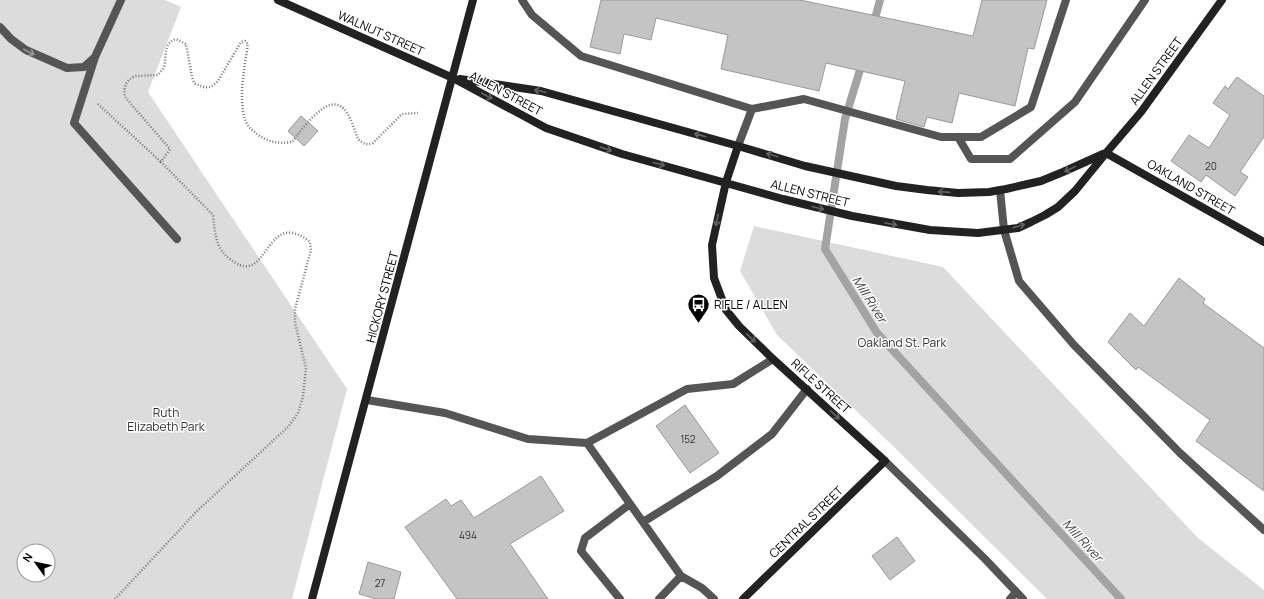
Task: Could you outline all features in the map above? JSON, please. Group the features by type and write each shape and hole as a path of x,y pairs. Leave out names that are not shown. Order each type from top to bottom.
{"main road":[{"name":"WALNUT STREET","path":"278,0 453,78"},
{"name":"HICKORY STREET","path":"312,599 474,0"},
{"name":"ALLEN STREET","path":"453,78 546,128 622,154 783,199 852,216 906,227 954,233 978,233 1018,228 1058,207 1075,191 1106,152 1141,112 1222,0"},
{"name":"ALLEN STREET","path":"453,78 541,91 805,166 896,186 942,192 1000,190 1041,181 1106,152"},
{"name":"RIFLE STREET","path":"738,146 726,182 712,245 714,278 726,310 738,326 885,462"},
{"name":"OAKLAND STREET","path":"1106,152 1264,242"},
{"name":"CENTRAL STREET","path":"742,599 885,462"}],"street":[{"path":"121,0 95,57 74,123 177,239"},
{"path":"522,0 532,15 581,56 752,109 804,99 941,137 981,137 1031,107 1066,0"},
{"path":"958,137 971,159 1010,159 1074,102 1144,0"},
{"path":"0,26 11,39 26,50 67,68 84,67 95,57"},
{"path":"738,146 752,109"},
{"path":"1000,190 1004,230 1019,281 1074,345 1180,453 1264,530"},
{"path":"367,400 445,413 528,440 588,443 687,389 733,384 773,359"},
{"path":"642,522 717,476 772,434 807,389"},
{"path":"588,443 681,576 702,588 714,599"},
{"name":"RIFLE STREET","path":"885,462 985,559 1023,599"},
{"path":"620,599 581,551 585,538 630,504"},
{"path":"659,599 681,576"},
{"path":"1010,599 1016,592"}],"path":[{"path":"161,162 170,149 125,97 124,91 125,85 132,77 158,75 164,68 168,43 171,40 176,39 186,44 194,83 207,88 218,81 241,42 245,41 248,44 242,83 243,110 250,128 262,138 271,142 292,142 318,112 330,105 335,104 342,107 347,112 358,139 367,145 373,143 402,114 418,114"},
{"path":"95,101 161,162 213,215 215,235 219,247 226,256 236,264 247,267 254,264 277,238 285,233 293,233 304,238 310,242 311,250 295,309 295,323 306,368 306,380 303,397 298,413 289,426 198,510 115,599"}],"green space":[{"name":"Ruth Elizabeth Park","path":"0,0 165,0 181,7 148,92 347,389 292,599 0,599"},
{"name":"Oakland St. Park","path":"754,226 943,267 1198,538 1264,590 1264,599 1047,599 893,446 777,335 740,271"}],"building":[{"path":"601,0 800,0 973,36 982,0 1047,0 1034,49 1028,48 1015,106 959,93 952,123 927,117 924,127 896,119 905,81 826,63 819,91 721,69 728,35 656,18 651,40 624,34 620,54 590,47"},
{"path":"1237,77 1264,96 1264,137 1240,172 1248,177 1235,196 1206,175 1201,182 1171,161 1189,135 1209,148 1230,115 1213,103 1225,86 1228,89"},
{"path":"301,116 318,131 304,146 288,131"},
{"path":"1179,278 1205,299 1203,303 1264,348 1264,491 1196,441 1210,420 1138,367 1136,370 1108,342 1130,313 1144,326"},
{"path":"685,405 719,453 690,473 656,426"},
{"path":"541,476 564,511 510,544 548,599 457,599 405,527 446,499 451,506 461,500 474,518"},
{"path":"897,537 915,561 890,580 872,556"},
{"path":"368,562 401,572 394,599 376,599 359,594"}],"waterway":[{"name":"Mill River","path":"873,26 880,0"},
{"name":"Mill River","path":"863,60 845,119 825,249 877,333 1121,599"}],"place":[{"name":"RIFLE / ALLEN","path":"698,324"}]}
